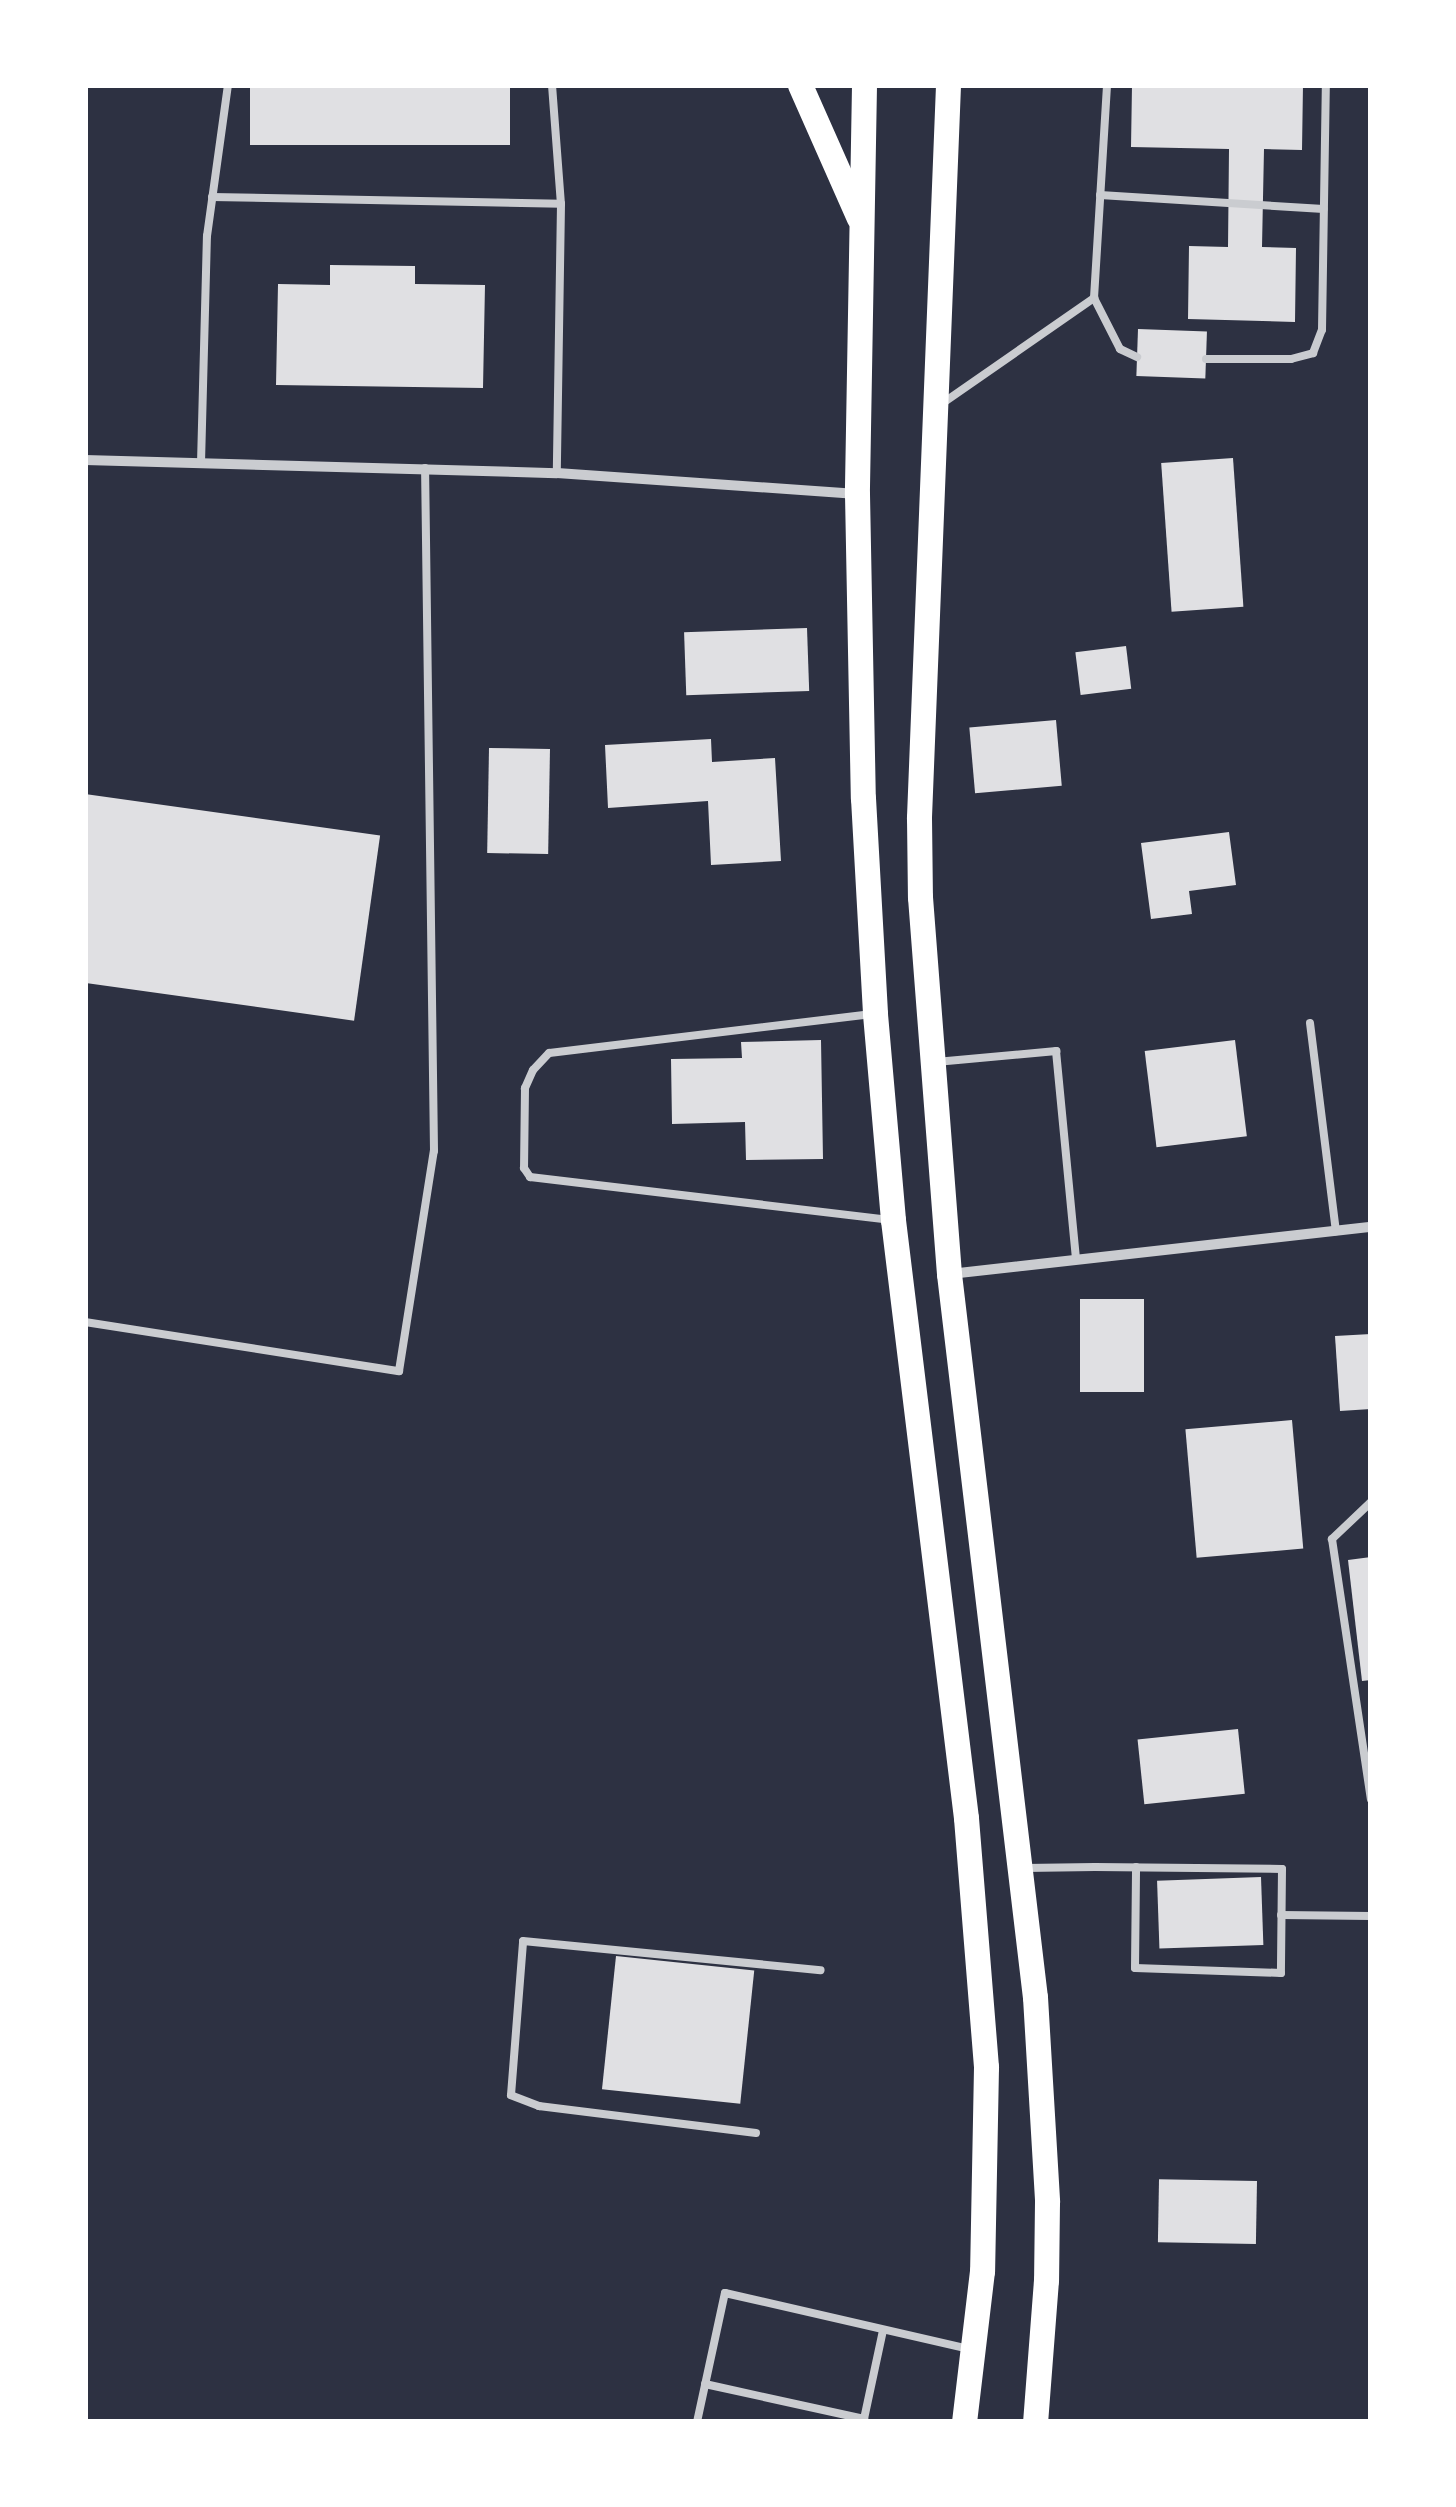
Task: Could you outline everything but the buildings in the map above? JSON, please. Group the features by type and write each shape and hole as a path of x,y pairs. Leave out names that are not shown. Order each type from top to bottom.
{"main road":[{"path":"800,85 862,225"},
{"path":"864,85 857,494 863,798 875,1014 893,1220 966,1818 988,2138 974,2350 964,2422"},
{"path":"948,85 919,818 930,1063 949,1274 1035,1997 1047,2202 1035,2422"}],"street":[{"path":"85,460 557,473 857,494"},
{"path":"949,1274 1371,1227"}],"lane":[{"path":"201,463 206,236 228,85"},
{"path":"552,85 561,204 557,473"},
{"path":"1107,85 1094,298 1120,349 1137,357"},
{"path":"1206,358 1291,359 1312,352 1322,330 1326,85"},
{"path":"1100,194 1324,209"},
{"path":"212,197 561,204"},
{"path":"937,408 1094,298"},
{"path":"85,1322 399,1371 434,1151 425,468"},
{"path":"875,1014 549,1053 533,1070 525,1088 524,1168 530,1177 893,1220"},
{"path":"1310,1023 1336,1231"},
{"path":"930,1063 1056,1051 1076,1260"},
{"path":"1371,1502 1332,1538 1371,1799"},
{"path":"1021,1868 1136,1867 1282,1868 1281,1974 1135,1968 1136,1867"},
{"path":"1282,1915 1371,1916"},
{"path":"756,2133 539,2106 511,2095 524,1941 822,1970"},
{"path":"697,2422 724,2293 974,2350"},
{"path":"705,2384 864,2419 883,2330"}]}
